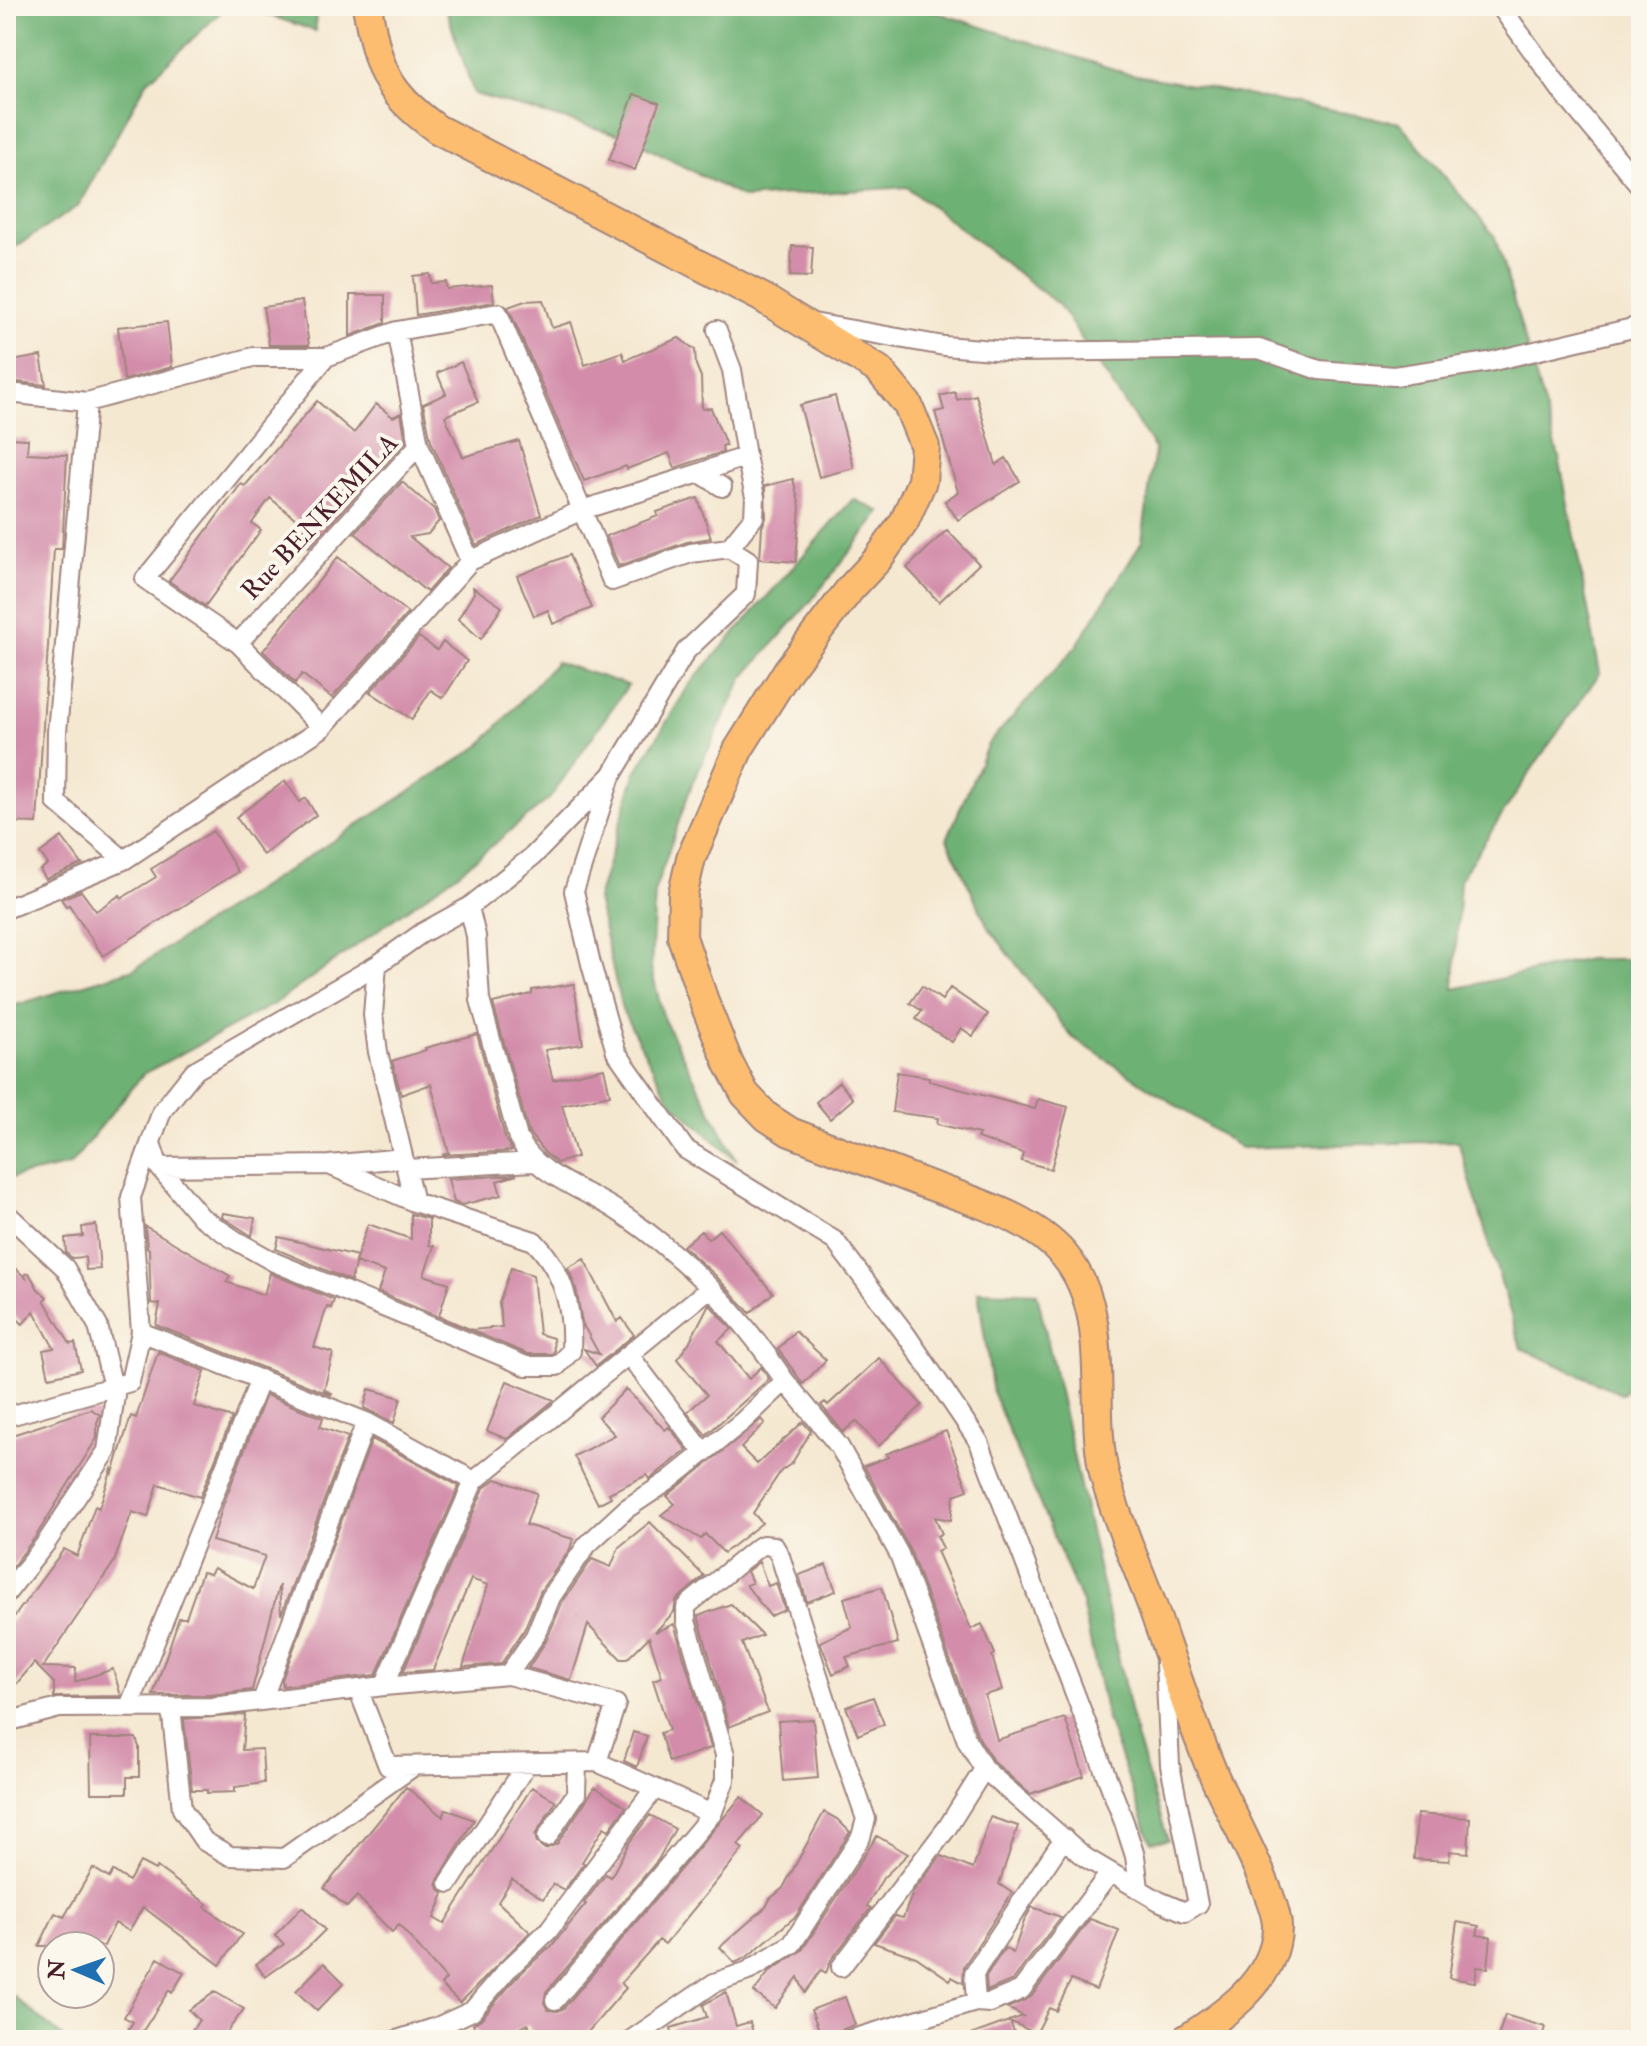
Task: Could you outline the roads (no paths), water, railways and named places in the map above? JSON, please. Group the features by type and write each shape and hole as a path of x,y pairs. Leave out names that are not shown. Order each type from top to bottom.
{"main road":[{"path":"367,6 376,52 390,87 412,111 437,129 761,297 879,370 908,405 925,447 922,481 904,522 788,670 738,750 691,858 683,893 682,937 729,1064 745,1094 767,1117 790,1132 996,1211 1039,1233 1063,1255 1081,1281 1095,1335 1099,1430 1105,1476 1193,1725 1268,1892 1278,1926 1273,1952 1258,1980 1218,2018 1185,2040"}],"street":[{"path":"1500,6 1563,93 1641,187"},
{"path":"6,396 9,393 87,402 253,357 326,357 397,331 498,313 612,581 691,553 729,548 748,560 746,594 686,651 612,775 574,891 616,1052 685,1149 835,1241 907,1336 979,1442 1124,1822 1135,1856 1139,1888"},
{"path":"802,321 944,346 1019,352 1259,349 1319,370 1394,376 1489,362 1641,326"},
{"path":"717,330 732,370 755,497 754,517 729,548"},
{"path":"397,331 419,445"},
{"path":"322,728 238,643 145,579 326,357"},
{"path":"87,402 57,732 56,802 124,860"},
{"name":"Rue BENKEMILA","path":"238,643 419,445 470,561"},
{"path":"6,909 124,860 322,728 470,561 582,510 746,456"},
{"path":"700,473 722,487"},
{"path":"6,1417 130,1382 141,1332 131,1197 162,1111 194,1071 377,965 422,933 469,907 533,856 612,775"},
{"path":"469,907 476,936 480,1000 518,1138 526,1153 534,1162 617,1211 674,1254 753,1333 785,1381 839,1446 899,1554 967,1741 984,1769 1086,1858 1185,1912 1198,1904 1170,1765 1163,1637"},
{"path":"377,965 373,1015 378,1052 414,1202"},
{"path":"151,1143 159,1167 201,1217 274,1262 526,1366 557,1366 571,1351 567,1291 548,1255 534,1241 414,1202 329,1165"},
{"path":"159,1167 534,1162"},
{"path":"6,1213 65,1268 98,1326 115,1395 107,1451 46,1543 6,1594"},
{"path":"384,1686 474,1481 710,1288"},
{"path":"141,1332 366,1422 474,1481"},
{"path":"629,1355 704,1453"},
{"path":"129,1707 260,1379"},
{"path":"508,1675 535,1636 551,1597 587,1545 626,1509 668,1481 743,1421 785,1381"},
{"path":"262,1701 366,1422"},
{"path":"555,2000 712,1814 725,1780 725,1755 687,1627 686,1608 757,1548 768,1544 774,1546 780,1556 866,1819 861,1837 792,1944 748,1971 714,1983 631,2040"},
{"path":"6,1722 59,1708 212,1707 508,1675 616,1704 597,1762"},
{"path":"358,1689 388,1766 597,1762 712,1814"},
{"path":"171,1707 182,1809 204,1841 230,1856 284,1858 414,1766"},
{"path":"547,1837 576,1794 577,1763"},
{"path":"449,1883 527,1764"},
{"path":"841,1967 947,1828 984,1769"},
{"path":"397,2040 472,2011 507,1970 548,1931 655,1788"},
{"path":"976,2002 974,1973 1064,1838"},
{"path":"849,2040 976,2002 990,2003 1021,1990 1110,1873"}]}
